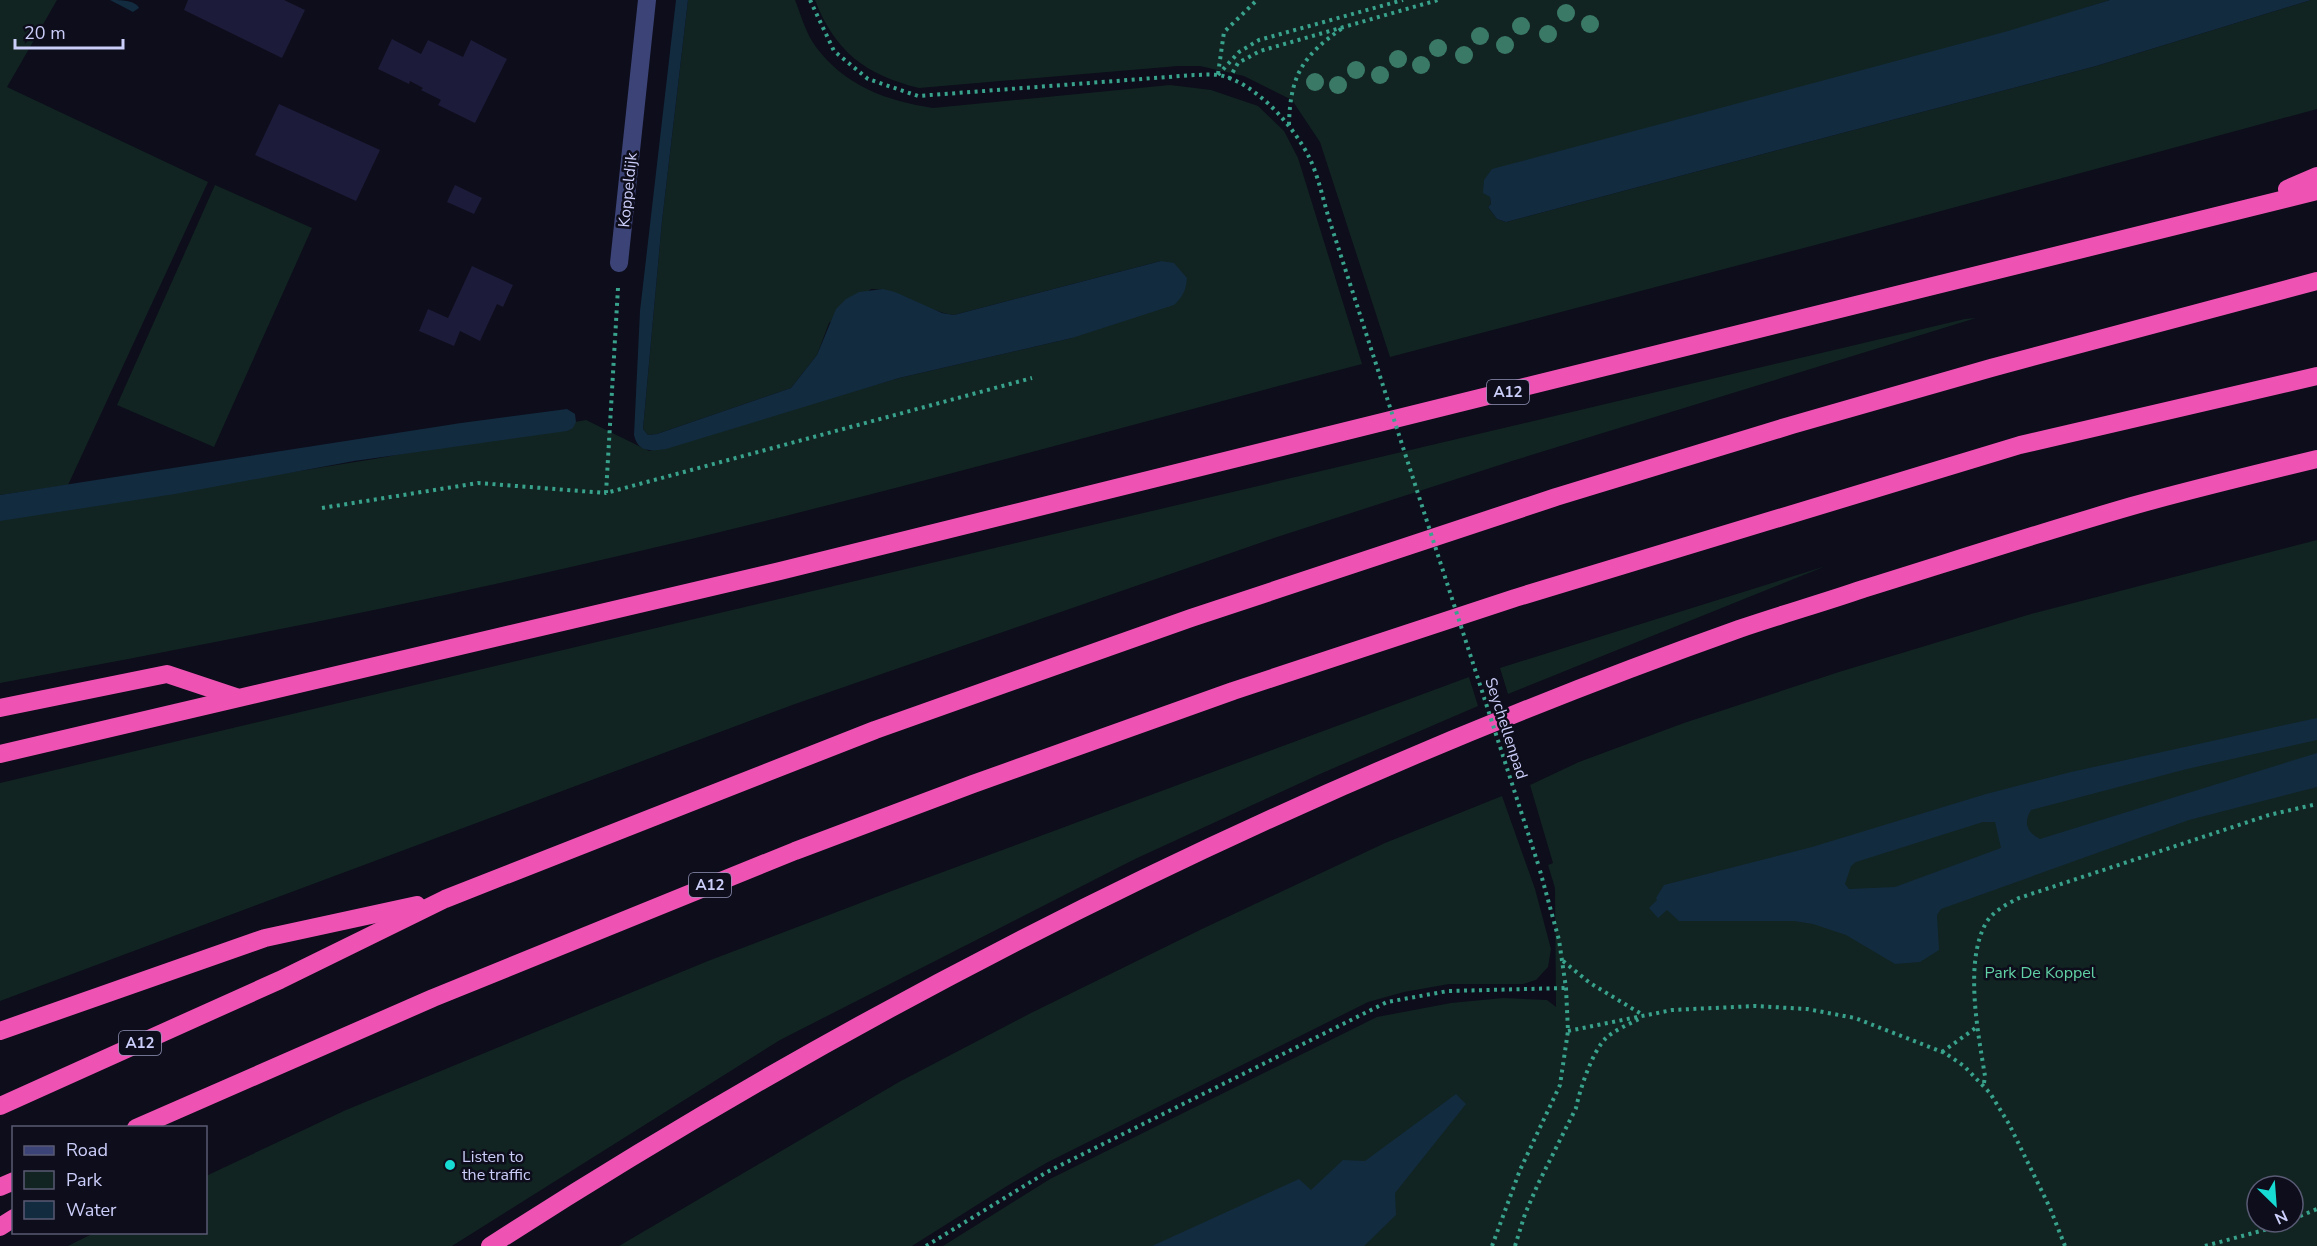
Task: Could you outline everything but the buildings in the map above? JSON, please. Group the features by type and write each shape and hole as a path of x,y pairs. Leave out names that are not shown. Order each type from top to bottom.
{"highway":[{"name":"A12","path":"2236,211 2317,176"},
{"name":"A12","path":"0,753 780,572 2317,191"},
{"name":"A12","path":"0,1106 280,980 445,899 875,730 1180,622 1545,500 1792,424 2317,281"},
{"name":"A12","path":"140,1126 433,998 784,856 973,784 1222,695 1515,598 2009,449 2317,376"},
{"path":"490,1246 687,1124 888,1009 1231,836 1463,736 1587,686 1743,628 1926,569 2134,506 2317,459"},
{"path":"0,708 167,674 236,697"},
{"name":"A12","path":"0,1032 265,938 445,899"},
{"path":"159,1126 196,1101"}],"street":[{"name":"Koppeldijk","path":"619,263 647,0"}],"path":[{"path":"810,0 834,51 868,79 918,96 1218,75 1239,52 1259,40 1404,0"},
{"path":"1218,75 1224,32 1255,0"},
{"path":"1229,79 1238,63 1260,51 1438,0"},
{"path":"1289,125 1292,89 1304,62 1324,41 1348,25"},
{"name":"Seychellenpad","path":"1218,75 1250,90 1276,111 1289,125 1309,157 1539,867 1562,960 1568,1032 1560,1085 1520,1170 1492,1246"},
{"path":"606,493 619,263"},
{"path":"322,508 478,483 606,493 1032,378"},
{"path":"1984,1083 1975,969 1979,945 1987,922 2000,908 2019,898 2269,815 2317,804"},
{"path":"1562,960 1590,983 1645,1016"},
{"path":"926,1246 1047,1172 1387,1002 1448,991 1566,988"},
{"path":"1568,1032 1672,1010 1755,1006 1807,1009 1855,1018 1942,1052 1965,1066 1984,1083 2010,1124 2050,1208 2065,1246"},
{"path":"1515,1246 1525,1214 1576,1108 1579,1091 1600,1047 1607,1038 1645,1016"},
{"path":"1942,1052 1978,1027"},
{"path":"2205,1246 2249,1234"}],"green space":[{"path":"0,0 57,0 7,87 208,182 68,485 0,495"},
{"path":"688,0 795,0 812,42 827,61 868,90 916,105 933,108 1170,85 1211,90 1258,106 1284,131 1298,158 1362,364 904,486 627,554 314,622 0,683 0,519 374,459 586,420 649,451 899,378 1072,338 1161,261 954,315 943,313 893,292 871,289 829,323 817,355 791,388 657,434 648,435 643,429 662,221"},
{"path":"815,0 2110,0 1490,197 1491,204 1488,207 1497,219 1506,222 2096,66 2311,0 2317,0 2317,109 1390,357 1320,142 1292,100 1244,76 1200,66 919,88 883,76 855,59 832,34"},
{"path":"215,185 312,228 214,447 117,405"},
{"path":"1976,318 1512,461 1274,538 795,704 0,1001 0,783"},
{"name":"Park De Koppel","path":"2317,540 2317,1246 943,1246 1050,1179 1377,1017 1451,1003 1503,998 1547,1000 1556,1007 1555,888 1548,865 1553,863 1530,785 1579,762 1684,723 1839,672 2031,614"},
{"path":"1826,566 1508,694 1500,668"},
{"path":"1469,677 1478,706 1320,774 1135,859 780,1040 452,1246 68,1246 92,1234 207,1234 207,1176 346,1110 708,961"},
{"path":"1502,796 1535,889 1551,949 1548,967 1536,980 1523,984 1449,984 1404,992 1368,1002 1048,1162 912,1246 619,1246 899,1082 1031,1013 1385,843"}],"water":[{"path":"110,0 131,2 139,8 133,12"},
{"path":"676,0 688,0 662,221 643,429 648,435 657,434 791,388 817,355 836,309 846,299 859,292 883,289 942,313 954,315 1161,261 1174,263 1187,278 1182,296 1174,305 1072,338 899,378 666,449 642,448 634,435 640,311"},
{"path":"2110,0 2311,0 2096,66 1506,222 1497,219 1488,207 1491,204 1490,197 1483,193 1484,180 1492,169 2008,31"},
{"path":"567,409 575,414 576,422 573,428 567,431 354,461 175,494 0,521 0,495 461,423"},
{"path":"2317,718 2317,740 2187,769 2031,810 2027,819 2028,827 2040,839 2317,753 2317,787 2189,820 1941,909 1937,915 1939,950 1920,962 1895,964 1846,935 1813,924 1794,921 1679,921 1667,910 1658,918 1649,908 1657,900 1664,885 1812,847 1986,794 2071,772","holes":["1983,822 1995,822 2001,848 1895,887 1849,889 1845,884 1851,866 1856,862"]},
{"path":"1456,1094 1466,1104 1395,1193 1396,1215 1364,1246 1152,1246 1299,1179 1311,1190 1343,1160 1365,1161"}],"place":[{"name":"Listen to the traffic","path":"450,1165"}]}
